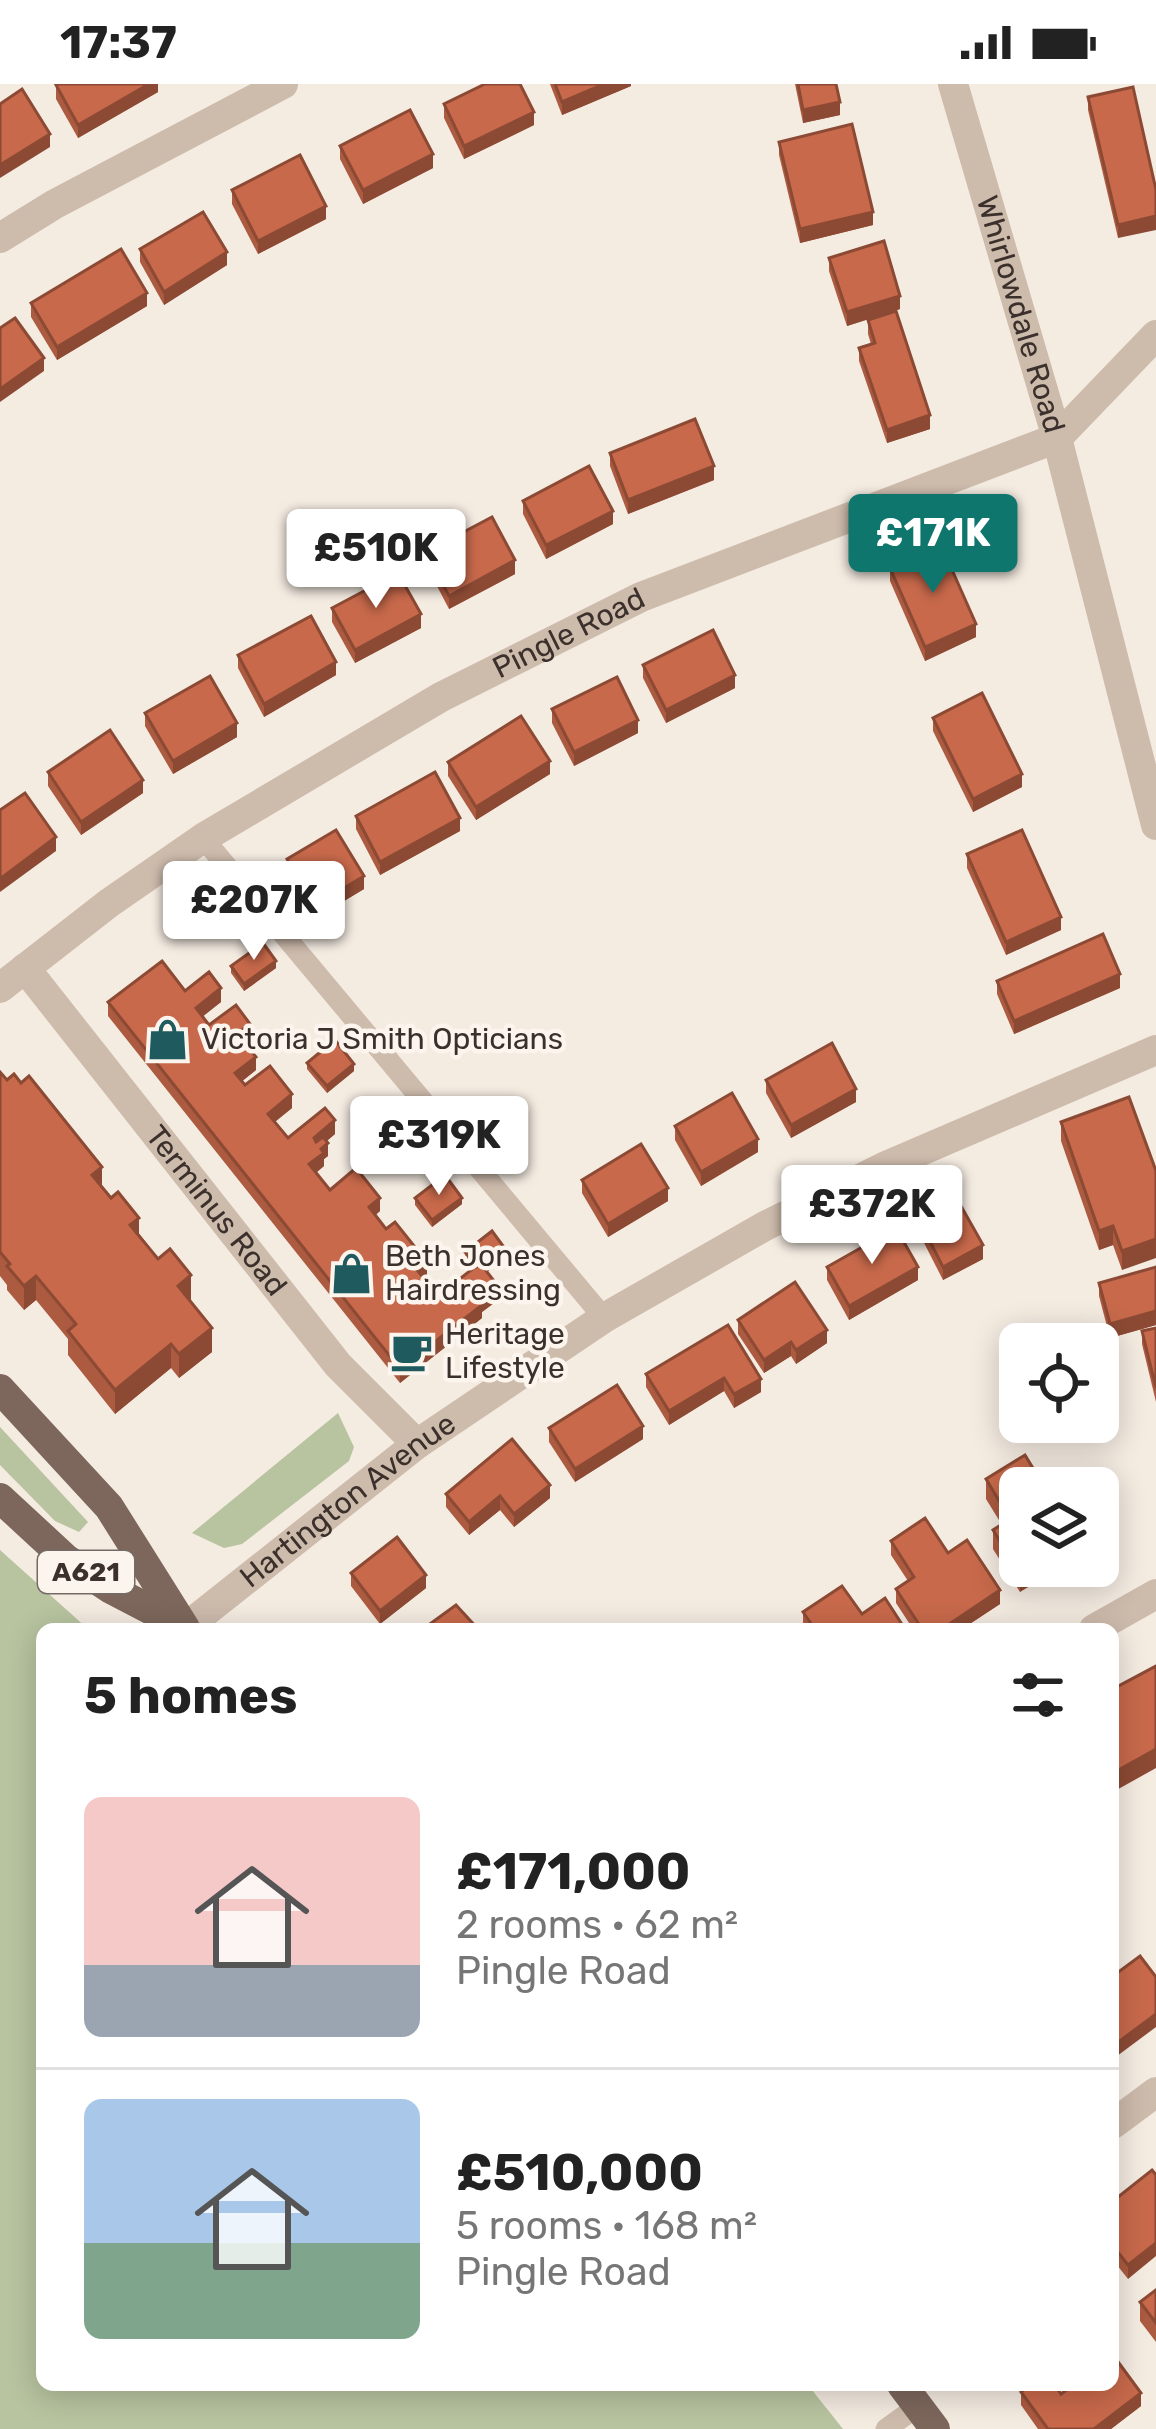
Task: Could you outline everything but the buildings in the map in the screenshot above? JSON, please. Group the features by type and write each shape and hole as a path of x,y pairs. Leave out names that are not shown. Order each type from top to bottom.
{"main road":[{"name":"A621","path":"0,1389 109,1507 182,1623"},
{"name":"A621","path":"0,1498 66,1559 176,1623"}],"street":[{"path":"0,238 283,84"},
{"name":"Whirlowdale Road","path":"953,84 1057,438 1156,826"},
{"name":"Pingle Road","path":"12,978 203,838 441,697 640,597 1057,438 1156,335"},
{"name":"Terminus Road","path":"12,978 338,1365 417,1444"},
{"name":"Hartington Avenue","path":"191,1623 417,1444 604,1318 765,1226 886,1166 1156,1050"},
{"path":"1105,1623 1156,1594"},
{"path":"1119,2120 1156,2092"}],"lane":[{"path":"203,838 604,1318"},
{"path":"886,2429 918,2407"}],"green space":[{"path":"338,1413 354,1447 349,1461 242,1544 224,1548 192,1533"},
{"path":"0,1427 88,1522 79,1532 55,1521 0,1465"},
{"path":"0,1550 81,1623 36,1623 36,2391 813,2391 843,2429 0,2429"}],"place":[{"name":"Victoria J Smith Opticians","path":"167,1039"},
{"name":"Beth Jones Hairdressing","path":"351,1273"},
{"name":"Heritage Lifestyle","path":"411,1351"}]}
